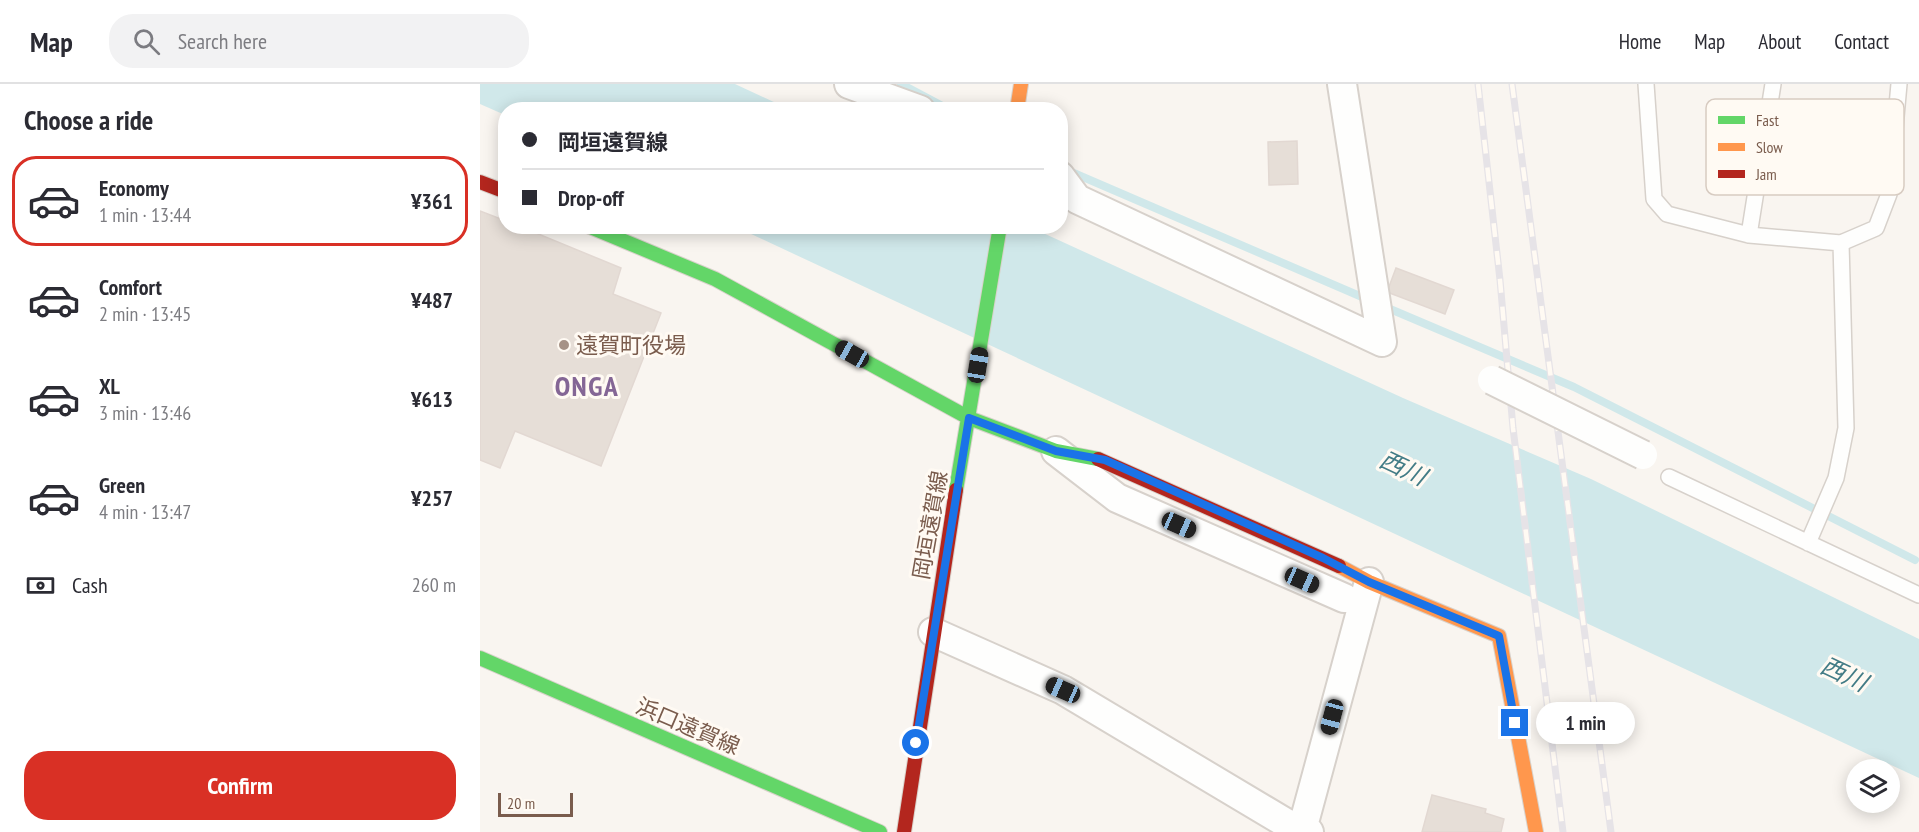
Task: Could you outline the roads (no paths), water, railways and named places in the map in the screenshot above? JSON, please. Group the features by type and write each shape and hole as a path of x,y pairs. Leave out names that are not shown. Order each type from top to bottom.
{"street":[{"path":"849,84 898,102"},
{"path":"1018,102 1021,84"},
{"path":"1068,187 1077,199 1382,342 1342,84"},
{"path":"480,182 498,189"},
{"path":"607,234 714,279 969,418 1056,451 1105,460 1323,558 1369,582 1499,636 1536,832"},
{"name":"岡垣遠賀線","path":"904,832 933,632 999,234"},
{"path":"1492,380 1643,455"},
{"path":"1056,451 1117,498 1344,598"},
{"path":"933,632 1063,690 1304,831 1369,582"},
{"name":"浜口遠賀線","path":"480,658 880,832"}],"lane":[{"path":"1646,84 1654,199 1667,213 1682,219 1749,235 1842,243 1876,228 1889,195"},
{"path":"1771,99 1773,84"},
{"path":"1898,99 1899,84"},
{"path":"1749,235 1755,195"},
{"path":"1810,538 1836,478 1846,428 1842,243"},
{"path":"1669,477 1810,538 1919,596"}],"water":[{"path":"480,84 735,84 774,102 498,102 498,112 480,104"},
{"name":"西川","path":"751,234 1045,234 1403,398 1591,479 1919,639 1919,778 1900,769 1900,759 1878,759"}],"waterway":[{"path":"901,84 935,102"},
{"path":"1069,171 1369,300"},
{"path":"1383,306 1574,387 1915,560"}],"railway":[{"path":"1478,84 1500,280 1513,428 1563,832"},
{"path":"1512,84 1611,832"}],"place":[{"name":"遠賀町役場","path":"564,345"}],"district":[{"name":"ONGA","path":"587,385"}]}
